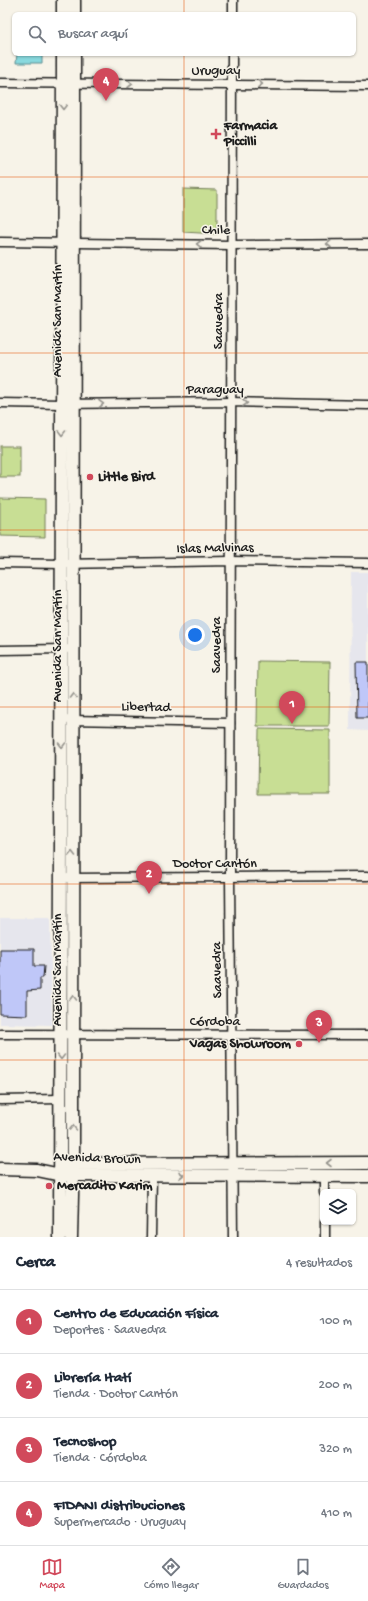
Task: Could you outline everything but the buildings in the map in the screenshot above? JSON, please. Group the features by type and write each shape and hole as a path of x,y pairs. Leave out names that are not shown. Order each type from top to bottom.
{"main road":[{"path":"63,0 63,12"},
{"path":"74,0 74,12"},
{"name":"Avenida San Martín","path":"60,1237 66,1169 67,1034 68,84 63,56"},
{"name":"Avenida San Martín","path":"68,84 74,56"},
{"name":"Avenida San Martín","path":"67,1034 61,1100 71,1237"},
{"name":"Avenida Brown","path":"66,1169 152,1176 232,1169 368,1163"},
{"name":"Avenida Brown","path":"0,1170 232,1169 324,1175 368,1176"}],"street":[{"path":"232,12 233,0"},
{"name":"Saavedra","path":"232,56 230,877 233,1237"},
{"name":"Uruguay","path":"0,83 368,86"},
{"name":"Chile","path":"0,242 232,245 368,244"},
{"name":"Paraguay","path":"0,403 68,404 231,402 368,406"},
{"name":"Islas Malvinas","path":"0,563 68,564 231,561 368,562"},
{"path":"0,650 67,649"},
{"name":"Libertad","path":"67,720 230,723"},
{"name":"Doctor Cantón","path":"67,878 368,876"},
{"name":"Córdoba","path":"0,1034 368,1035"},
{"path":"0,1100 61,1100"},
{"path":"324,1175 324,1189"},
{"path":"151,1237 152,1176"},
{"path":"325,1225 325,1237"}],"shaded area":[{"path":"351,572 368,572 368,731 350,730"},
{"path":"0,918 50,918 52,1025 0,1024"}],"green space":[{"path":"183,189 217,190 217,234 183,232"},
{"path":"0,446 20,446 20,477 0,477"},
{"path":"0,498 45,499 45,537 0,536"},
{"path":"258,661 330,662 329,726 257,726"},
{"path":"259,729 330,730 330,794 258,794"}],"water":[{"path":"17,56 42,56 42,63 16,63"}],"place":[{"name":"FIDANI distribuciones","path":"106,101"},
{"name":"Farmacia Piccilli","path":"216,134"},
{"name":"Little Bird","path":"90,477"},
{"name":"Centro de Educación Física","path":"292,724"},
{"name":"Librería Itatí","path":"149,894"},
{"name":"Tecnoshop","path":"319,1043"},
{"name":"Vagas Showroom","path":"299,1044"},
{"name":"Mercadito Karim","path":"49,1186"}]}
